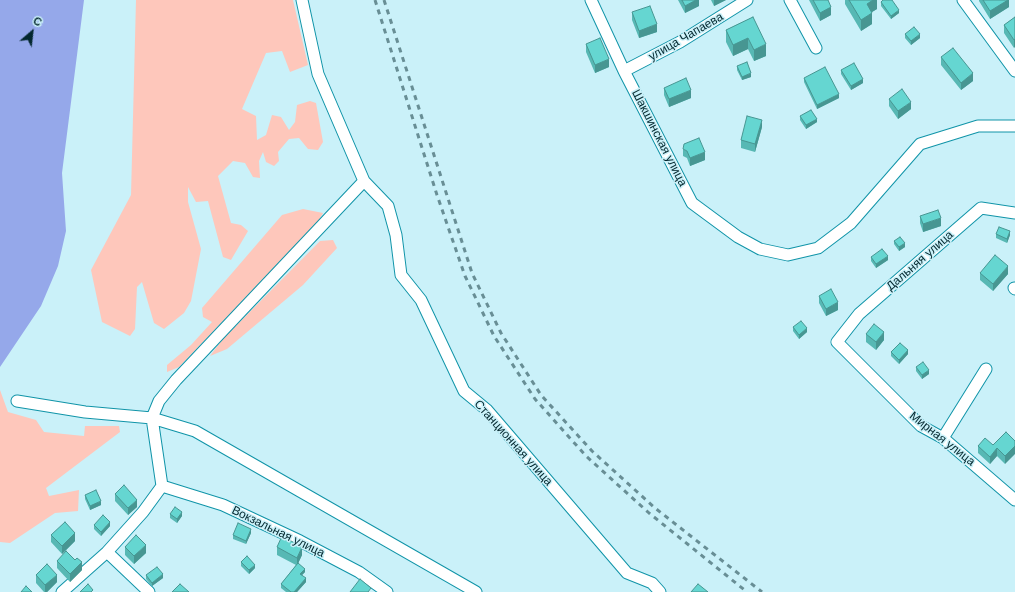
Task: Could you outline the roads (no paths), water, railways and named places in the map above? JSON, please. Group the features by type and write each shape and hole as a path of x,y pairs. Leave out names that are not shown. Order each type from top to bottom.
{"street":[{"path":"62,592 107,552 143,512 162,486 152,418 159,401 176,380 364,181 318,74 302,0"},
{"name":"Шакшинская улица","path":"591,0 624,71 692,203 738,237 760,249 788,255 818,248 850,223 920,144 978,126 1015,126"},
{"name":"улица Чапаева","path":"624,71 680,42 748,0"},
{"path":"790,0 816,48"},
{"path":"963,0 1014,68"},
{"name":"Станционная улица","path":"364,181 388,206 396,235 401,275 421,300 464,391 487,410 627,573 652,583 660,592"},
{"name":"Дальняя улица","path":"837,342 859,314 981,208 1015,213"},
{"name":"Мирная улица","path":"837,342 920,426 943,438 1015,500"},
{"path":"943,438 986,369"},
{"path":"17,401 85,412 152,418 195,431 476,592"},
{"name":"Вокзальная улица","path":"162,486 224,505 300,541 358,572 387,592"},
{"path":"107,552 149,592"}],"water":[{"path":"0,0 84,0 62,173 66,231 58,266 41,306 0,367"}],"railway":[{"path":"375,0 437,195 465,276 494,336 535,399 586,456 649,513 747,592"},
{"path":"384,0 472,273 501,333 541,395 592,451 655,508 762,592"}]}
